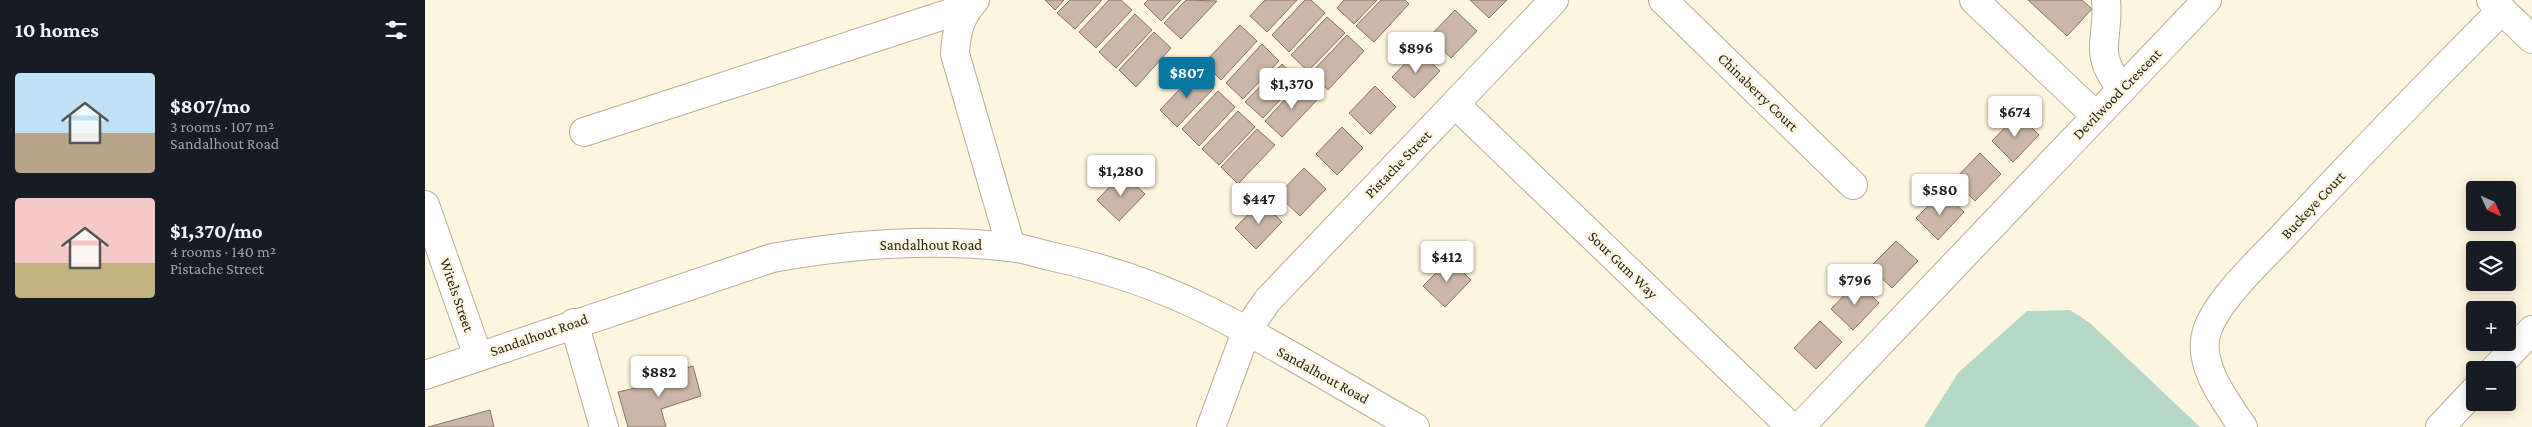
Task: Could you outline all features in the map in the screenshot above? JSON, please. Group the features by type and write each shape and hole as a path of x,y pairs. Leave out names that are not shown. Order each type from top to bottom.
{"street":[{"name":"Pistache Street","path":"1211,427 1246,332 1267,301 1554,0"},
{"name":"Chinaberry Court","path":"1663,0 1853,185"},
{"path":"1975,0 2097,116"},
{"path":"2106,0 2103,54 2112,78 2122,89"},
{"name":"Devilwood Crescent","path":"1800,427 2207,0"},
{"path":"584,132 972,3"},
{"path":"972,3 958,28 955,54 1011,247"},
{"path":"2496,5 2532,39"},
{"name":"Buckeye Court","path":"2243,427 2227,403 2207,363 2205,343 2207,331 2215,315 2241,281 2496,5"},
{"name":"Sour Gum Way","path":"1455,104 1791,427"},
{"name":"Witels Street","path":"425,205 478,356"},
{"name":"Sandalhout Road","path":"425,375 574,323 772,258 831,248 951,243 1011,247 1089,265 1153,286 1210,311 1415,427"},
{"path":"574,323 603,427"},
{"path":"2503,361 2532,330"},
{"path":"2440,427 2466,400"}],"green space":[{"path":"2070,310 2090,323 2200,427 1924,427 1958,373 2027,311"}],"building":[{"path":"1045,0 1064,0 1055,10"},
{"path":"1070,0 1102,0 1075,29 1057,13"},
{"path":"1109,0 1121,0 1132,10 1096,48 1079,32"},
{"path":"1148,0 1181,0 1161,21 1144,4"},
{"path":"1186,0 1217,1 1181,39 1164,23"},
{"path":"1265,0 1297,0 1267,32 1250,16"},
{"path":"1305,0 1311,0 1325,13 1289,52 1272,35"},
{"path":"1344,0 1377,0 1354,24 1337,8"},
{"path":"1381,0 1405,0 1409,4 1374,42 1356,26"},
{"path":"1470,0 1507,0 1489,18"},
{"path":"2028,0 2082,0 2092,9 2067,36"},
{"path":"1455,10 1477,31 1451,58 1429,37"},
{"path":"1135,14 1152,30 1116,68 1099,52"},
{"path":"1327,17 1345,33 1308,71 1291,55"},
{"path":"1240,25 1257,41 1221,80 1204,63"},
{"path":"1154,32 1171,48 1136,87 1119,70"},
{"path":"1347,35 1364,51 1328,90 1311,73"},
{"path":"1262,44 1279,61 1243,99 1226,83"},
{"path":"1418,50 1440,71 1414,98 1392,77"},
{"path":"1282,64 1299,80 1263,118 1245,102"},
{"path":"1196,72 1214,88 1177,127 1160,110"},
{"path":"1301,82 1318,99 1282,137 1265,121"},
{"path":"1375,86 1396,107 1370,134 1349,113"},
{"path":"1218,91 1235,107 1199,146 1182,129"},
{"path":"1238,111 1255,127 1219,165 1202,149"},
{"path":"2018,114 2039,135 2013,162 1992,141"},
{"path":"1342,127 1363,148 1337,175 1316,154"},
{"path":"1257,129 1275,145 1238,184 1221,167"},
{"path":"1980,153 2001,174 1975,201 1954,180"},
{"path":"1304,168 1326,189 1300,216 1278,195"},
{"path":"1123,173 1145,194 1119,221 1097,200"},
{"path":"1942,192 1964,212 1938,240 1916,218"},
{"path":"1261,201 1282,222 1256,249 1235,228"},
{"path":"1896,241 1918,261 1892,288 1870,267"},
{"path":"1450,259 1471,280 1445,307 1423,286"},
{"path":"1857,282 1879,303 1853,330 1831,309"},
{"path":"1820,321 1842,342 1816,369 1794,348"},
{"path":"693,366 701,396 661,409 666,427 628,427 618,392 657,383 654,374 668,370 669,373"},
{"path":"490,410 494,427 428,427"}]}
